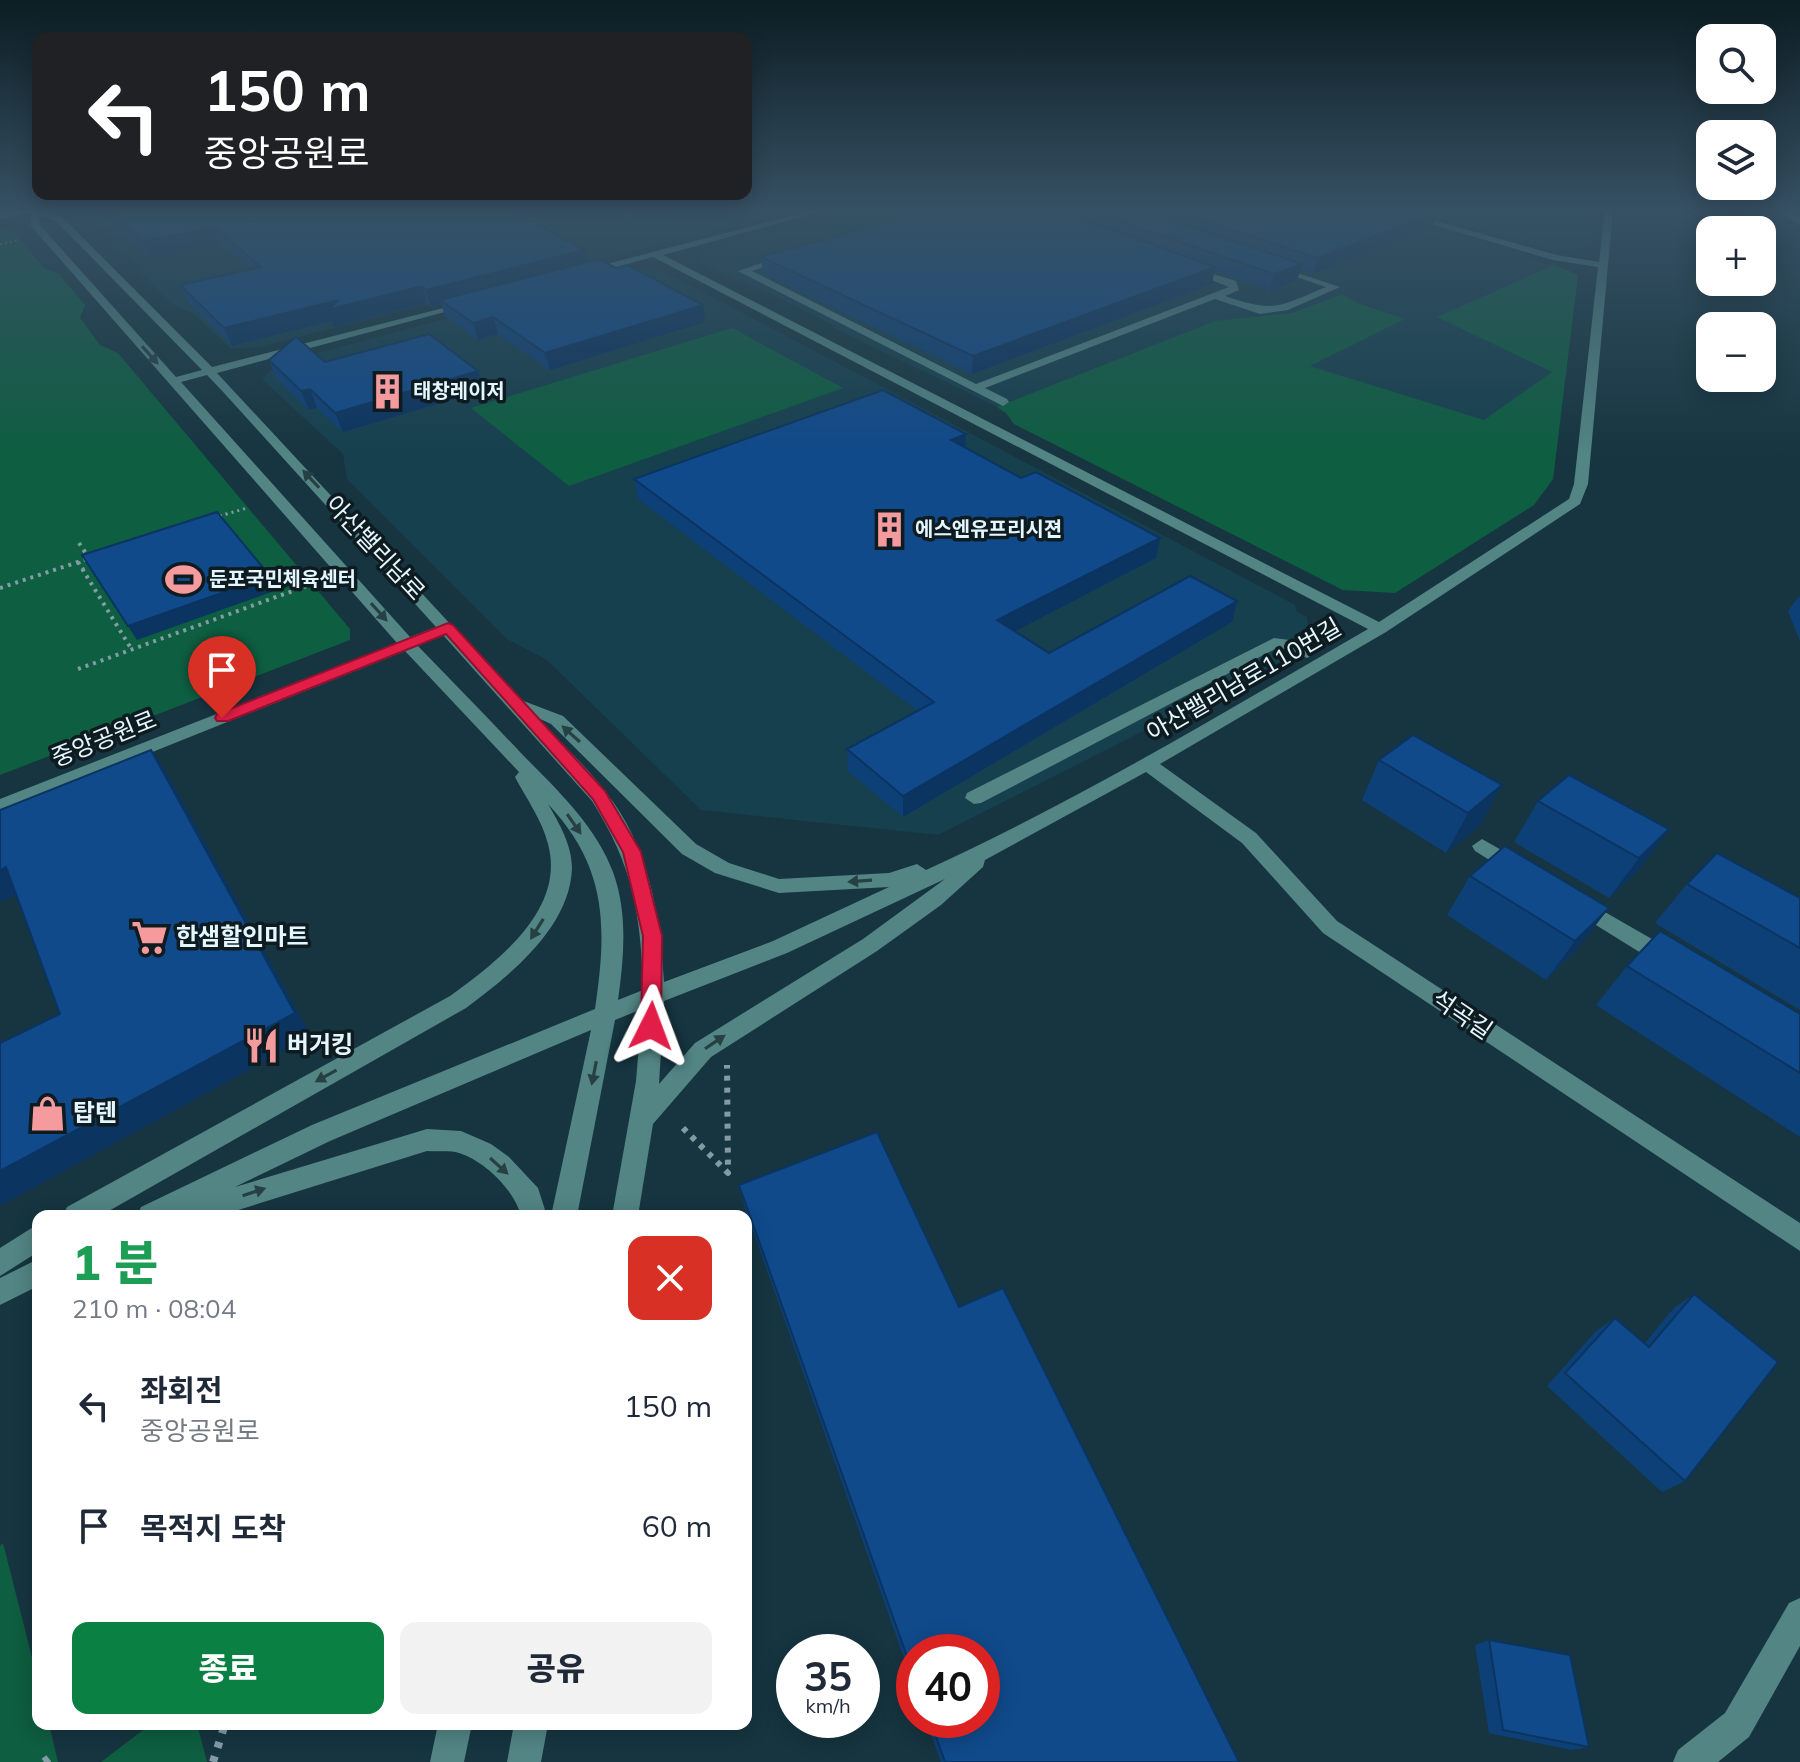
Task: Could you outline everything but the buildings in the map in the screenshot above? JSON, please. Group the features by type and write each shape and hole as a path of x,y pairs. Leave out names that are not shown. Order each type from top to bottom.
{"street":[{"name":"아산밸리남로","path":"94,292 407,644 564,809 603,872 610,902 614,951 605,1014 565,1210"},
{"name":"아산밸리남로","path":"131,292 209,372 516,703 599,796 632,852 652,936 654,995 643,1119 626,1210"},
{"path":"728,292 1380,629"},
{"path":"785,292 1003,402"},
{"path":"975,388 1225,292"},
{"path":"1216,296 1260,311 1284,308 1322,292"},
{"name":"아산밸리남로110번길","path":"162,1210 321,1133 605,1014 780,947 990,849 1147,764 1380,629 1575,501 1581,484 1599,292"},
{"path":"173,381 481,300"},
{"name":"중앙공원로","path":"0,806 448,628"},
{"path":"974,798 1274,643 1292,644 1307,653"},
{"path":"516,703 557,720 689,849 722,868 779,886 890,880 990,849"},
{"path":"87,1210 458,1002 491,979 520,952 534,935 548,909 558,885 561,864 559,845 513,756"},
{"name":"석곡길","path":"1147,764 1249,838 1330,927 1800,1238"},
{"path":"1482,846 1535,878"},
{"path":"643,1119 703,1050 870,945 934,900 990,849"},
{"path":"1561,894 1694,974"},
{"path":"200,1210 427,1140 461,1142 482,1152 500,1165 529,1196 532,1210"},
{"path":"0,1263 32,1241"},
{"path":"0,1292 32,1275"},
{"path":"1690,1762 1737,1725 1800,1614"},
{"path":"447,1762 454,1730"},
{"path":"524,1762 530,1730"}],"path":[{"path":"204,522 247,508"},
{"path":"79,543 89,559"},
{"path":"0,588 103,554"},
{"path":"78,562 132,650"},
{"path":"82,570 96,565"},
{"path":"78,669 312,584"},
{"path":"683,1128 728,1173 727,1064"},
{"path":"213,1762 223,1730"},
{"path":"44,1762 56,1753"}],"shaded area":[{"path":"160,292 473,292 260,347 230,348 193,313 172,304"},
{"path":"544,292 703,292 1295,605 1296,611 1307,617 1311,646 938,835 701,810 547,660 507,639 347,479 343,454 262,379 277,364"},
{"path":"767,292 1576,292 1553,479 1534,505 1395,593 1343,590 1014,424 997,407 832,327 835,326"}],"green space":[{"path":"0,292 74,292 85,305 80,318 100,345 118,353 350,629 350,640 0,775"},
{"path":"1493,292 1576,292 1553,479 1534,505 1395,593 1343,590 1014,424 997,407 1215,321 1292,313 1343,294 1357,303 1405,319 1310,366 1484,420 1552,372 1437,317"},
{"path":"732,328 843,388 569,486 471,408"},
{"path":"3,1543 32,1657 32,1730 50,1730 58,1762 0,1762 0,1546"},
{"path":"143,1730 199,1730 207,1762 101,1762"}],"place":[{"name":"태창레이저","path":"387,391"},
{"name":"에스엔유프리시젼","path":"889,529"},
{"name":"둔포국민체육센터","path":"183,579"},
{"name":"한샘할인마트","path":"150,937"},
{"name":"버거킹","path":"261,1045"},
{"name":"탑텐","path":"47,1113"}],"route":[{"path":"222,718 448,628 599,796 632,852 652,936 654,995 651,1026"}]}
